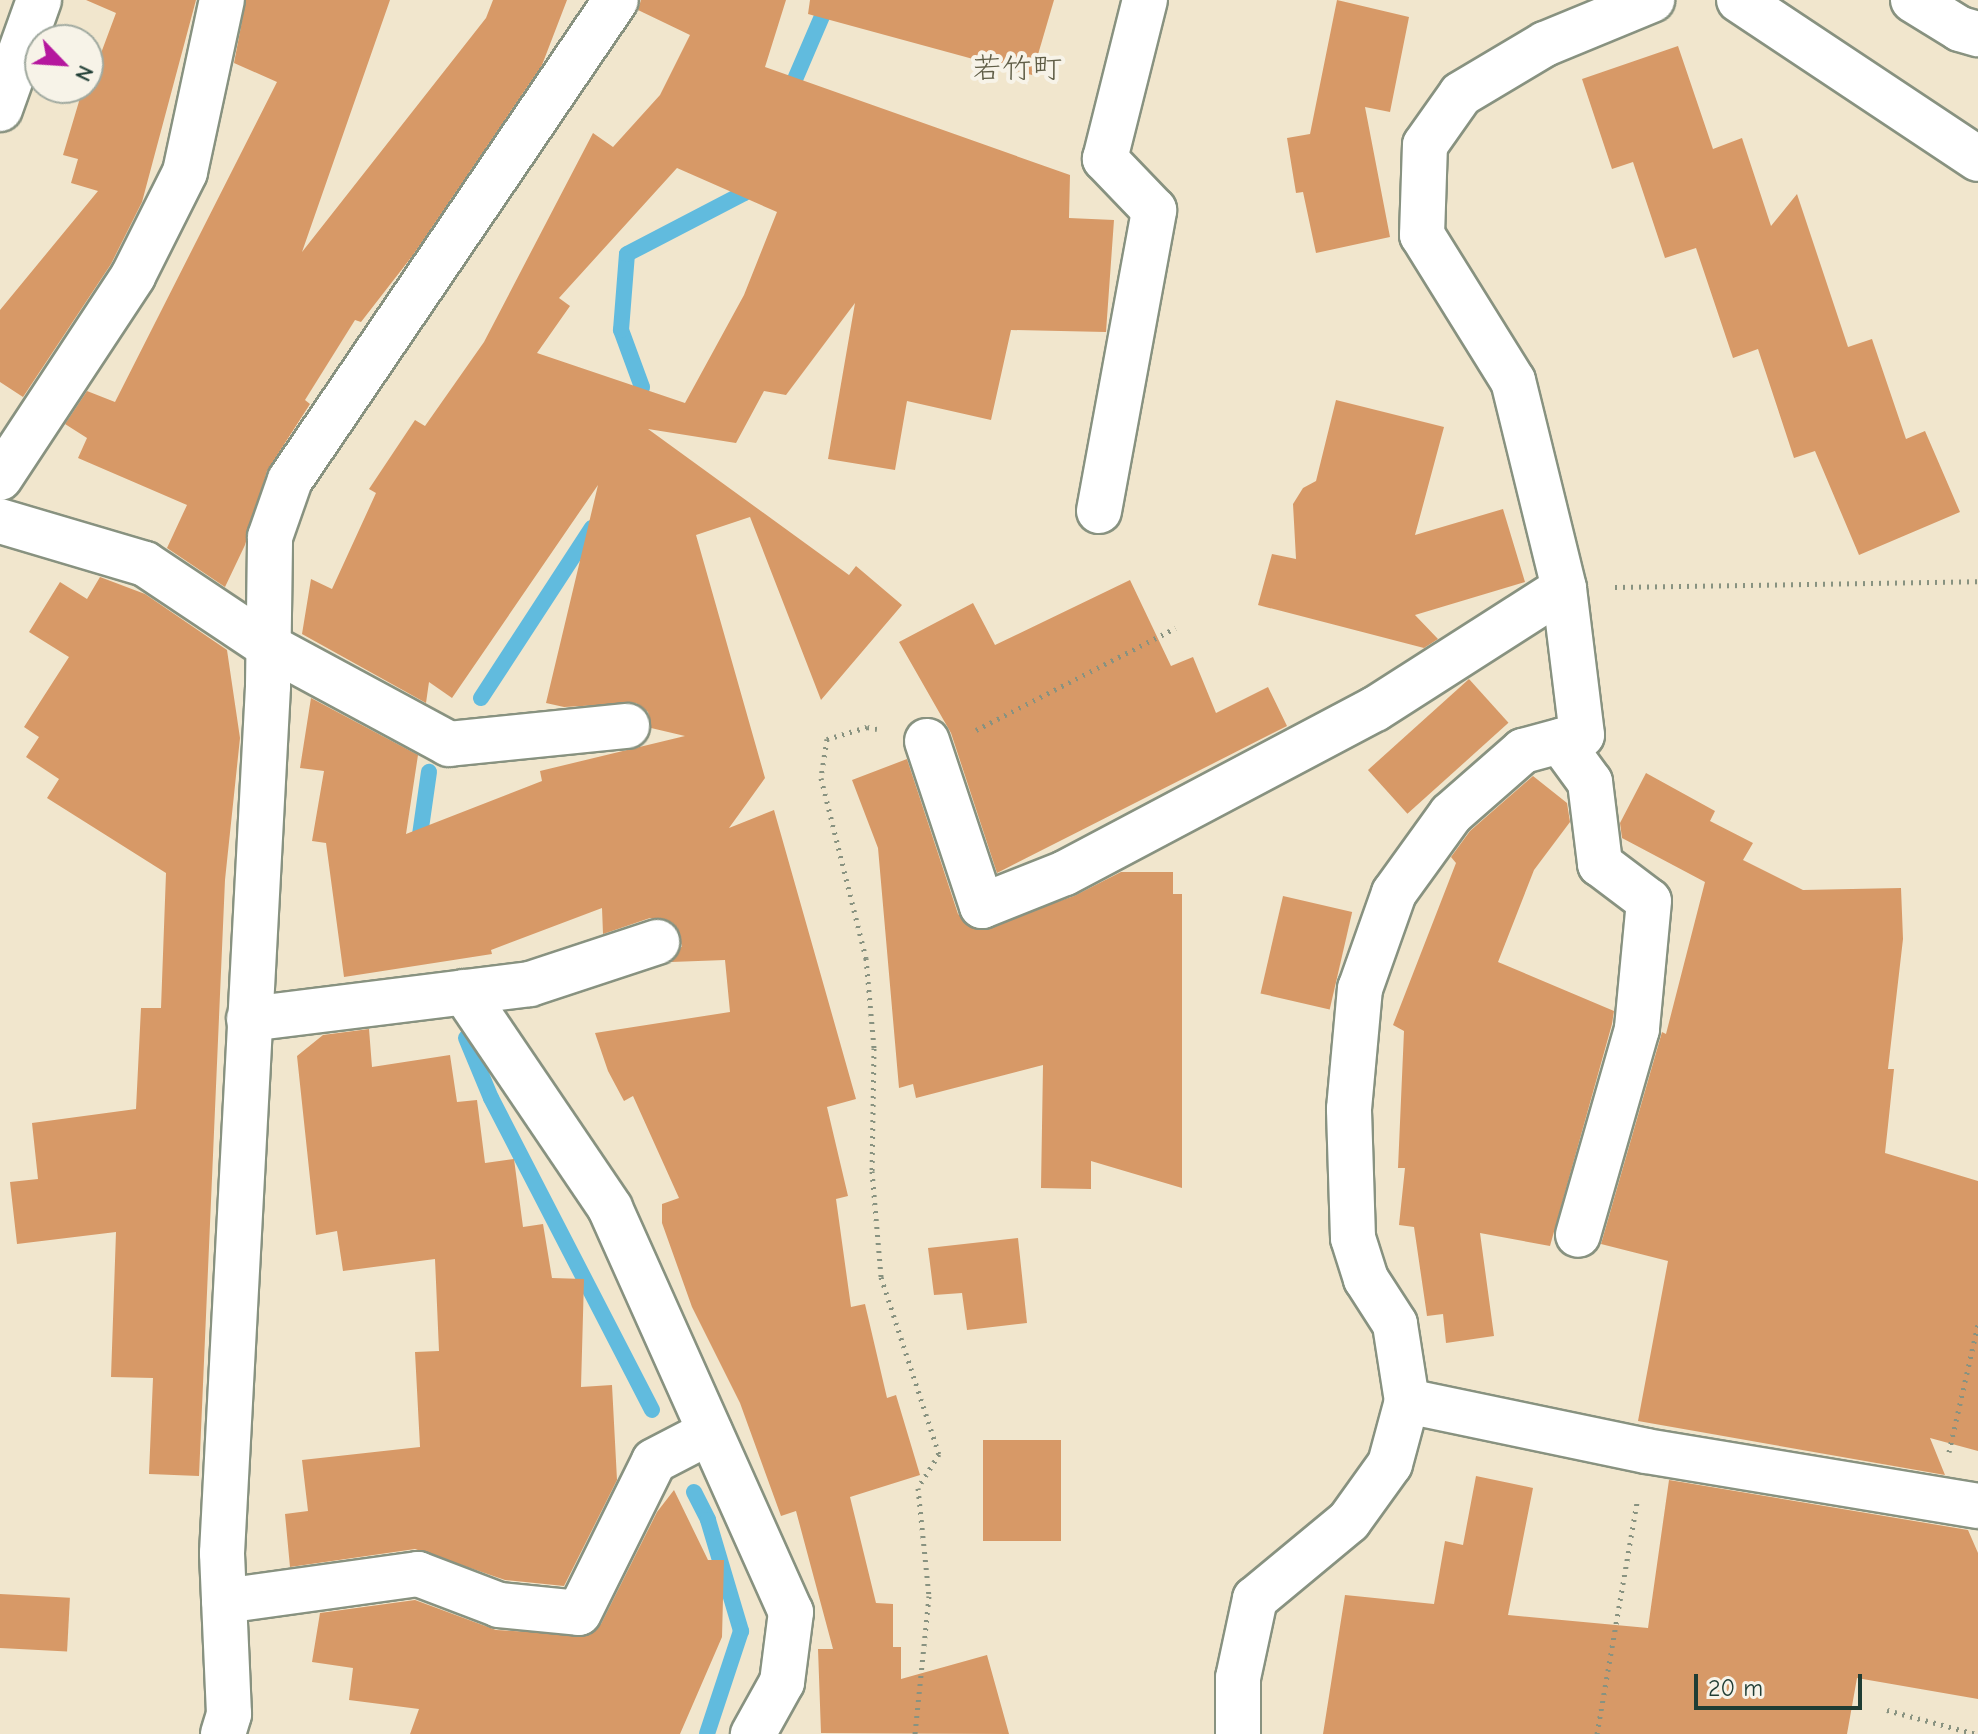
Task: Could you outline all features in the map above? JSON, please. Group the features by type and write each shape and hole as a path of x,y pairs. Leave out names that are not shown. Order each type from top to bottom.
{"street":[{"path":"0,109 39,0"},
{"path":"0,478 133,276 185,172 222,0"},
{"path":"223,1734 229,1714 222,1553 268,646 270,537 290,480 616,0"},
{"path":"1099,511 1154,210 1105,159 1145,0"},
{"path":"1238,1734 1238,1678 1255,1599 1349,1521 1390,1464 1407,1401 1395,1324 1366,1279 1353,1238 1349,1109 1360,989 1394,893 1451,814 1523,751 1582,735 1564,588 1513,381 1422,235 1425,145 1461,94 1545,44 1652,0"},
{"path":"1739,0 1978,159"},
{"path":"1913,0 1960,29 1978,34"},
{"path":"0,521 145,564 268,646 449,744 627,726"},
{"path":"927,741 982,906 1065,873 1375,709 1564,588"},
{"path":"1560,741 1590,782 1600,864 1649,901 1637,1029 1578,1235"},
{"path":"249,1019 530,984 657,942"},
{"path":"464,992 610,1208 791,1612 782,1682 753,1734"},
{"path":"1407,1401 1646,1451 1958,1502"},
{"path":"224,1601 418,1574 499,1605 579,1613 654,1461 710,1432"}],"path":[{"path":"1564,588 1978,581"},
{"path":"915,1734 929,1596 918,1488 939,1454 881,1277 866,958 821,778 827,739 867,727 927,741 957,739 1175,628"},
{"path":"1958,1502 1978,1324"},
{"path":"1597,1734 1646,1451"},
{"path":"1887,1710 1976,1734"}],"building":[{"path":"86,0 196,0 142,202 111,264 23,397 0,382 0,310 98,191 71,183 78,159 63,155 78,104 104,104 104,45 116,13"},
{"path":"246,0 390,0 302,252 486,18 493,0 567,0 542,65 413,255 361,322 355,320 305,400 310,404 267,471 245,545 225,587 167,548 187,505 78,458 87,438 65,424 87,391 115,402 277,82 234,63"},
{"path":"641,0 786,0 765,67 1070,175 1069,218 1114,220 1106,332 1011,330 991,420 907,401 895,470 828,459 855,303 786,395 764,391 736,443 648,429 849,575 856,566 902,605 821,700 750,517 696,535 765,778 729,828 774,810 856,1099 827,1107 848,1196 836,1199 851,1307 865,1304 887,1398 896,1395 920,1475 850,1497 876,1603 893,1604 893,1647 901,1647 901,1679 987,1655 1009,1734 821,1733 818,1649 833,1649 796,1511 781,1516 740,1403 692,1307 662,1223 662,1204 679,1198 633,1096 624,1101 608,1071 595,1033 730,1012 725,960 671,962 682,946 673,923 650,918 603,934 602,908 491,950 492,954 344,977 326,843 312,841 324,771 300,768 311,698 418,755 406,834 542,781 540,771 685,736 651,728 648,712 636,703 564,707 546,703 598,485 452,698 429,682 426,703 302,634 311,579 332,589 376,493 369,489 415,420 425,426 484,342 593,133 613,147 660,95 690,35 638,10","holes":["677,168 777,212 744,295 685,403 537,353 570,306 559,298"]},
{"path":"810,0 1054,0 1032,75 808,14"},
{"path":"1337,0 1409,17 1390,112 1365,107 1390,237 1316,253 1303,192 1296,193 1287,138 1310,134"},
{"path":"1678,46 1713,149 1742,138 1771,226 1797,194 1848,347 1872,339 1906,439 1925,431 1960,512 1859,555 1815,451 1794,458 1758,349 1733,358 1696,248 1665,258 1633,162 1612,169 1582,79"},
{"path":"1336,400 1444,427 1415,535 1503,509 1525,582 1415,615 1438,639 1424,648 1258,605 1272,554 1296,559 1293,504 1303,488 1316,481"},
{"path":"100,577 145,594 227,650 240,738 225,880 199,1476 149,1474 153,1378 111,1377 116,1232 17,1244 10,1182 38,1179 32,1123 136,1109 141,1008 161,1008 166,873 47,798 59,779 26,757 39,737 24,727 69,657 29,632 60,582 87,599"},
{"path":"1130,580 1171,666 1193,657 1216,713 1268,687 1287,726 997,873 951,733 899,642 973,603 995,645"},
{"path":"1469,679 1508,723 1407,814 1368,770"},
{"path":"907,759 958,914 977,930 1074,896 1121,872 1173,872 1173,894 1182,894 1182,1188 1091,1161 1091,1189 1041,1188 1043,1065 916,1098 913,1084 899,1088 878,848 852,780"},
{"path":"1646,773 1715,811 1710,821 1753,843 1743,860 1803,890 1901,888 1903,939 1888,1069 1894,1069 1885,1153 1978,1181 1978,1451 1930,1438 1945,1475 1638,1421 1668,1261 1601,1244 1662,1032 1666,1034 1705,882 1622,838 1620,823"},
{"path":"1533,776 1567,803 1570,822 1534,870 1498,962 1614,1011 1550,1246 1480,1233 1494,1336 1446,1343 1443,1314 1427,1316 1414,1227 1399,1225 1405,1168 1398,1168 1404,1031 1393,1025 1456,863 1451,857 1470,831"},
{"path":"1283,896 1352,912 1330,1009 1261,993"},
{"path":"369,1029 372,1067 450,1055 457,1102 477,1100 485,1163 514,1159 523,1227 543,1224 552,1278 584,1279 581,1387 612,1385 617,1480 564,1586 505,1580 415,1549 290,1567 285,1514 308,1511 302,1460 420,1447 415,1352 439,1351 435,1259 343,1271 337,1231 316,1235 297,1056 323,1035"},
{"path":"1018,1238 1027,1323 967,1330 962,1293 934,1295 928,1248"},
{"path":"983,1440 1061,1440 1061,1541 983,1541"},
{"path":"1476,1476 1533,1488 1508,1615 1648,1628 1669,1480 1968,1530 1978,1553 1978,1699 1857,1678 1847,1734 1323,1734 1345,1595 1434,1604 1445,1541 1463,1545"},
{"path":"674,1490 708,1560 724,1560 722,1637 680,1734 410,1734 419,1709 349,1700 353,1668 312,1662 320,1613 415,1600 496,1630 590,1635 601,1624 657,1512"},
{"path":"0,1594 70,1598 67,1652 0,1648"}],"waterway":[{"path":"787,98 829,0"},
{"path":"634,408 642,387 621,330 627,254 744,193 749,181"},
{"path":"481,698 592,528"},
{"path":"418,849 429,772"},
{"path":"466,1038 491,1098 652,1410"},
{"path":"694,1492 708,1520 741,1631 707,1734"}],"district":[{"name":"若竹町","path":"1017,69"}]}
